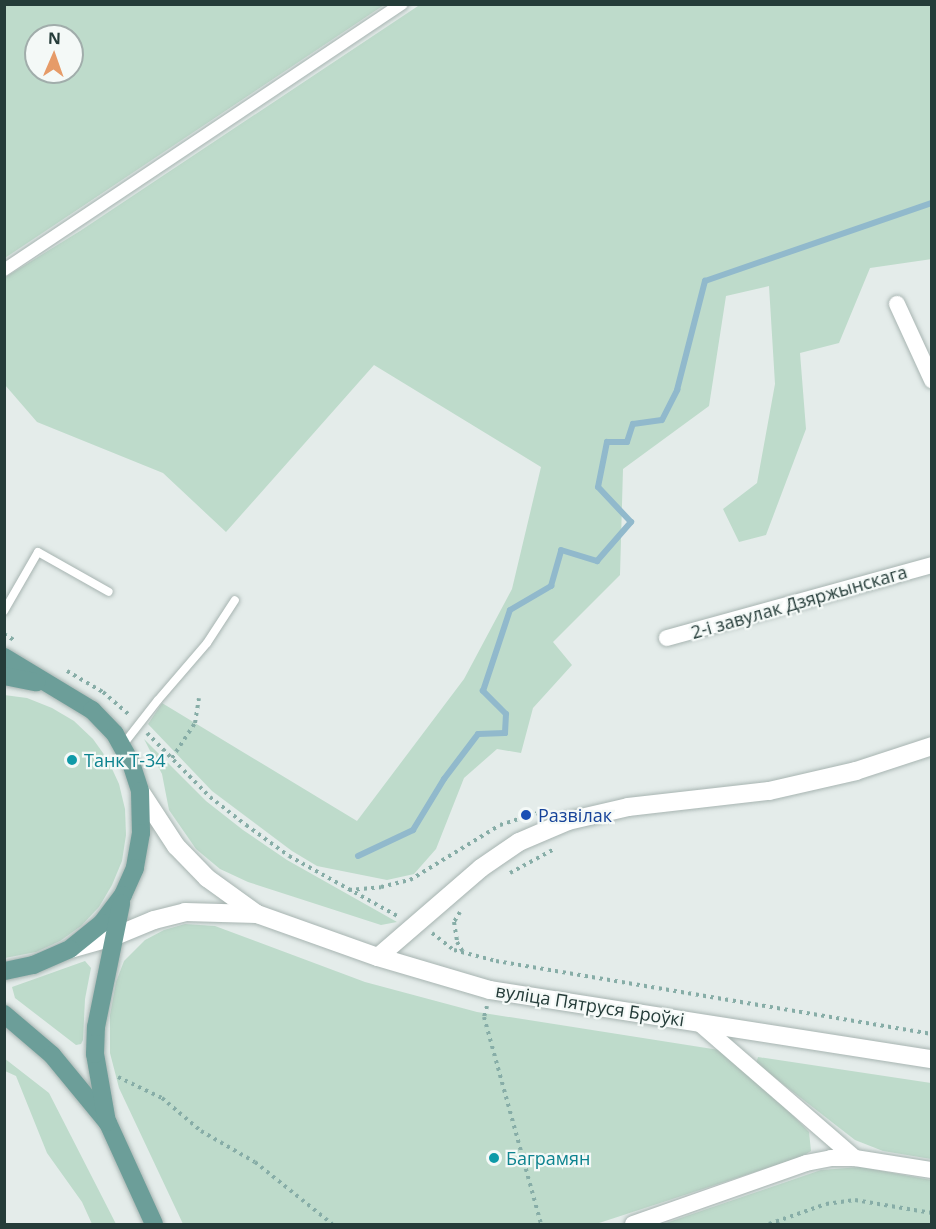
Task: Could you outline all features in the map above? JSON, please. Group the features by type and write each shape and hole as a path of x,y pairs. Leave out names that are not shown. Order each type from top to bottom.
{"main road":[{"path":"4,657 92,710 115,734 131,763 140,790 141,833 135,868 123,895 98,1006 95,1054 108,1124 154,1224"},
{"path":"4,676 25,678 60,690"},
{"path":"378,957 481,868 519,842 568,821 628,807 769,791 856,771 932,746"},
{"name":"вуліца Пятруся Броўкі","path":"140,790 176,846 207,878 257,914 378,957 490,990 932,1059"},
{"path":"4,971 33,964 70,949 102,923 123,895"},
{"name":"вуліца Пятруся Броўкі","path":"70,949 113,937 154,920 185,912 257,914"},
{"path":"4,1014 52,1055 108,1124"}],"street":[{"path":"4,270 402,4"},
{"path":"897,303 932,380"},
{"name":"2-і завулак Дзяржынскага","path":"667,638 932,565"},
{"path":"699,1023 855,1158"},
{"path":"633,1224 806,1163 831,1158 855,1158 932,1170"}],"lane":[{"path":"4,610 38,552 109,592"},
{"path":"122,747 158,700 207,643 235,600"}],"path":[{"path":"172,758 192,729 198,715 199,698"},
{"path":"348,890 381,887 410,880 500,825 547,810"},
{"path":"500,878 566,843"},
{"path":"463,953 457,942 454,922 464,904"},
{"path":"496,961 484,1017 541,1224"},
{"path":"112,1074 162,1098 201,1131 255,1162 332,1224"},
{"path":"769,1224 826,1204 855,1200 932,1213"}],"green space":[{"path":"5,4 384,5 5,258"},
{"path":"421,4 931,5 932,259 870,268 839,343 800,353 806,429 766,535 739,542 723,509 757,483 775,384 769,286 726,296 709,406 623,469 620,575 553,642 572,665 533,708 521,753 497,749 464,778 436,849 414,874 387,880 317,866 292,851 212,791 148,724 162,703 357,821 464,679 512,589 541,467 374,365 226,532 163,473 37,422 5,385 4,278 80,231"},
{"path":"4,695 27,698 52,708 74,721 93,739 108,760 119,784 125,809 126,835 122,861 112,885 99,907 81,926 60,941 36,952 5,958"},
{"path":"144,739 206,801 243,830 287,860 397,922 381,925 248,882 220,869 196,849 169,810 162,774"},
{"path":"185,924 215,926 365,982 477,1012 719,1050 774,1096 809,1132 811,1151 801,1157 596,1224 183,1224 119,1088 110,1053 110,1015 116,982 124,961 145,940 164,930"},
{"path":"85,961 91,968 85,999 83,1040 81,1044 76,1045 15,998 12,987"},
{"path":"758,1057 931,1083 931,1159 883,1151 855,1140 756,1063"},
{"path":"4,1058 49,1093 116,1224 92,1224 82,1202 47,1153 16,1076 5,1071"},
{"path":"860,1167 931,1180 931,1224 663,1224 821,1170"}],"waterway":[{"path":"358,856 413,830 444,779 478,734 505,733 506,714 483,691 510,610 551,586 561,550 597,561 631,522 598,487 607,442 627,442 633,424 662,420 677,390 705,281 932,203"}],"place":[{"name":"Танк Т-34","path":"72,760"},
{"name":"Развілак","path":"526,815"},
{"name":"Баграмян","path":"494,1158"}]}
